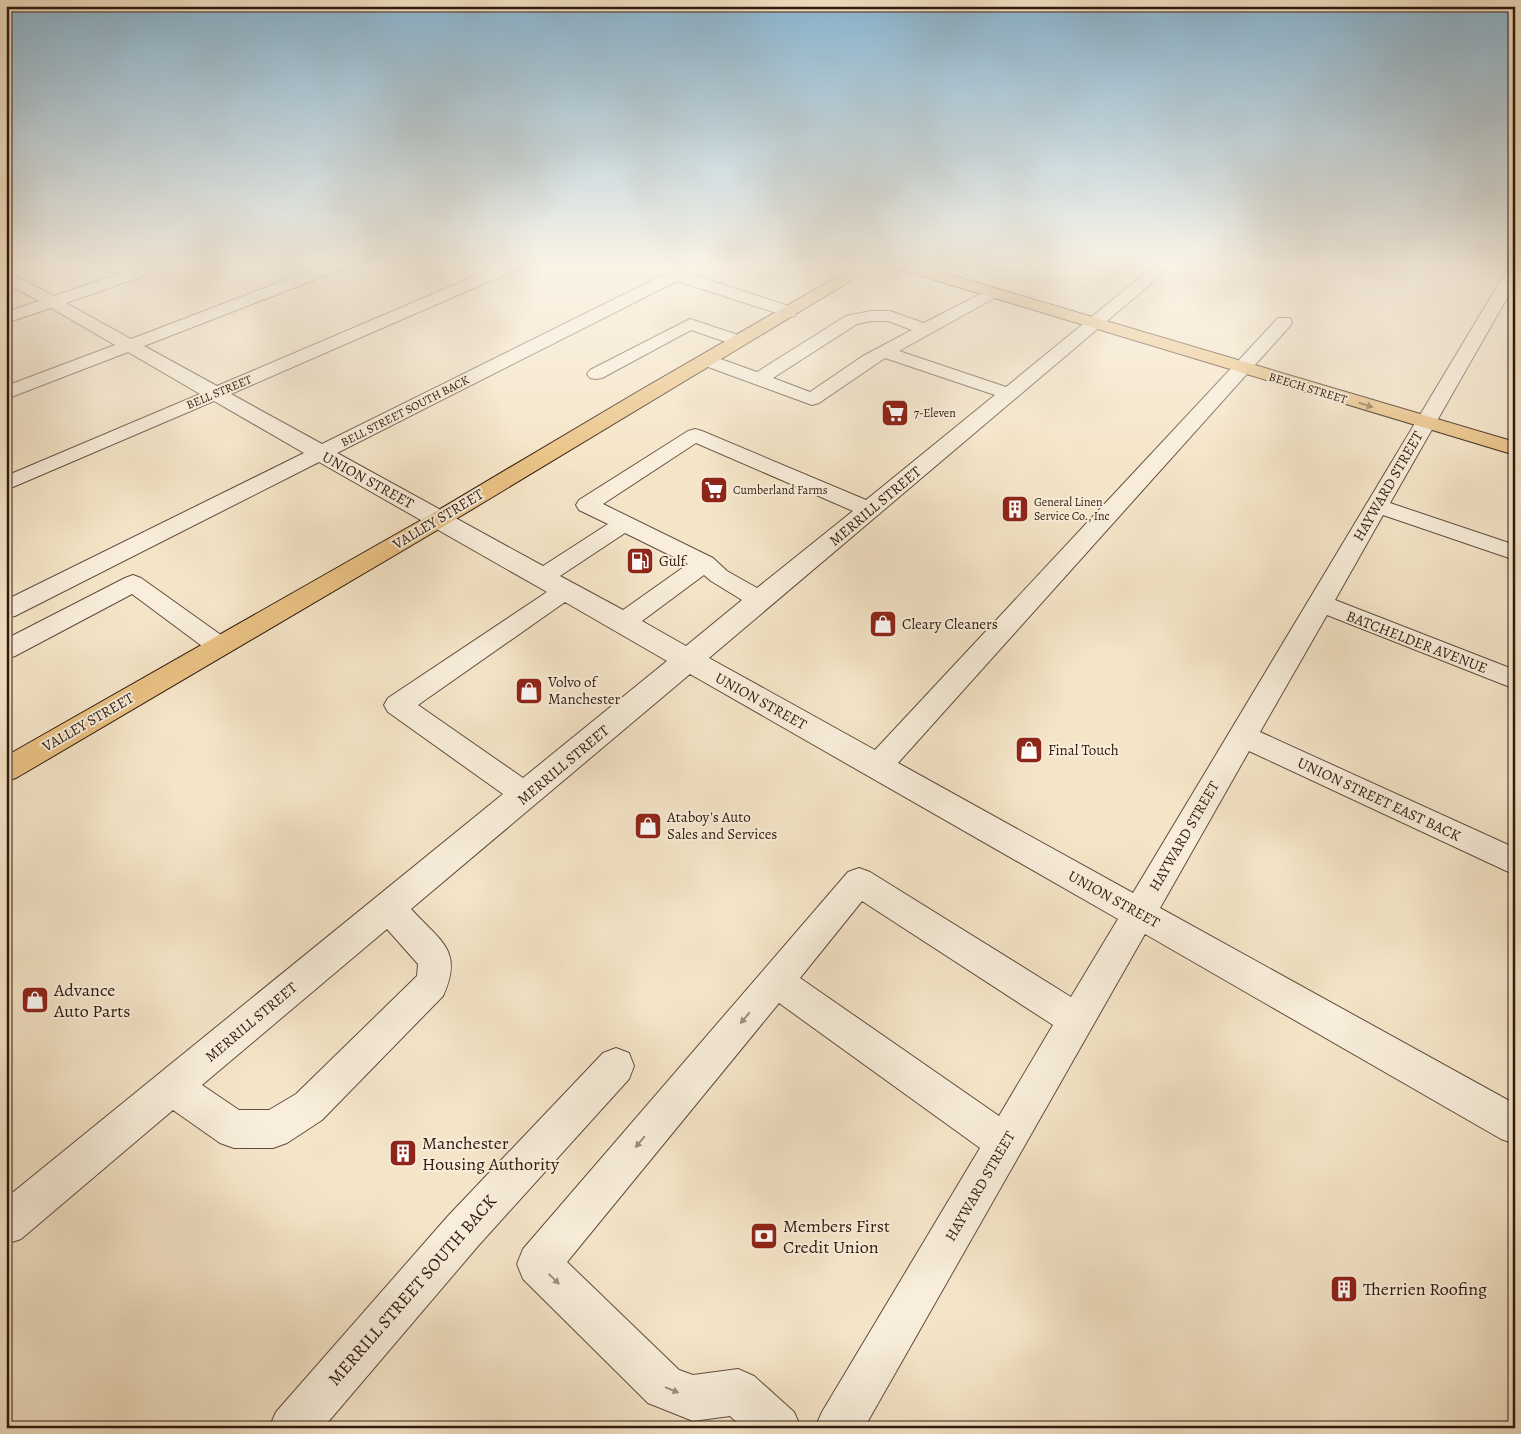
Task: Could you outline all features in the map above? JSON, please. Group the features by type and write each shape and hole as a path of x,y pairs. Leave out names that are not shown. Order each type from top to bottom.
{"main road":[{"name":"VALLEY STREET","path":"6,770 438,520 754,332"},
{"name":"BEECH STREET","path":"1120,332 1515,449"}],"street":[{"name":"UNION STREET","path":"105,332 1515,1125"},
{"path":"6,393 167,332"},
{"name":"BELL STREET","path":"6,484 359,332"},
{"name":"BELL STREET SOUTH BACK","path":"6,610 563,332"},
{"path":"596,374 675,332"},
{"path":"712,332 738,341"},
{"path":"759,379 833,332"},
{"path":"706,360 812,399 884,352 920,332"},
{"name":"MERRILL STREET","path":"6,1224 689,661 1083,332"},
{"path":"878,766 1275,332"},
{"name":"HAYWARD STREET","path":"838,1428 1426,423 1485,332"},
{"path":"884,352 1009,394"},
{"path":"761,601 719,576 705,563 587,505 695,435 870,510"},
{"path":"1377,506 1515,553"},
{"path":"541,578 624,524"},
{"path":"622,623 705,563"},
{"path":"6,650 133,583 220,646"},
{"path":"526,795 398,705 565,591"},
{"name":"BATCHELDER AVENUE","path":"1320,603 1515,680"},
{"name":"UNION STREET EAST BACK","path":"1242,736 1515,862"},
{"path":"778,1428 738,1392 693,1398 664,1387 538,1264 859,882 1076,1020"},
{"path":"172,1087 234,1129 273,1130 309,1107 431,985 435,972 435,959 389,908"},
{"path":"776,981 1005,1143"},
{"name":"MERRILL STREET SOUTH BACK","path":"292,1428 463,1231 616,1066"}],"place":[{"name":"7-Eleven","path":"895,413"},
{"name":"Cumberland Farms","path":"714,490"},
{"name":"General Linen Service Co., Inc","path":"1015,509"},
{"name":"Gulf","path":"640,561"},
{"name":"Cleary Cleaners","path":"883,624"},
{"name":"Volvo of Manchester","path":"529,691"},
{"name":"Final Touch","path":"1029,750"},
{"name":"Ataboy's Auto Sales and Services","path":"648,826"},
{"name":"Advance Auto Parts","path":"35,1000"},
{"name":"Manchester Housing Authority","path":"403,1153"},
{"name":"Members First Credit Union","path":"764,1236"},
{"name":"Therrien Roofing","path":"1344,1289"}]}
